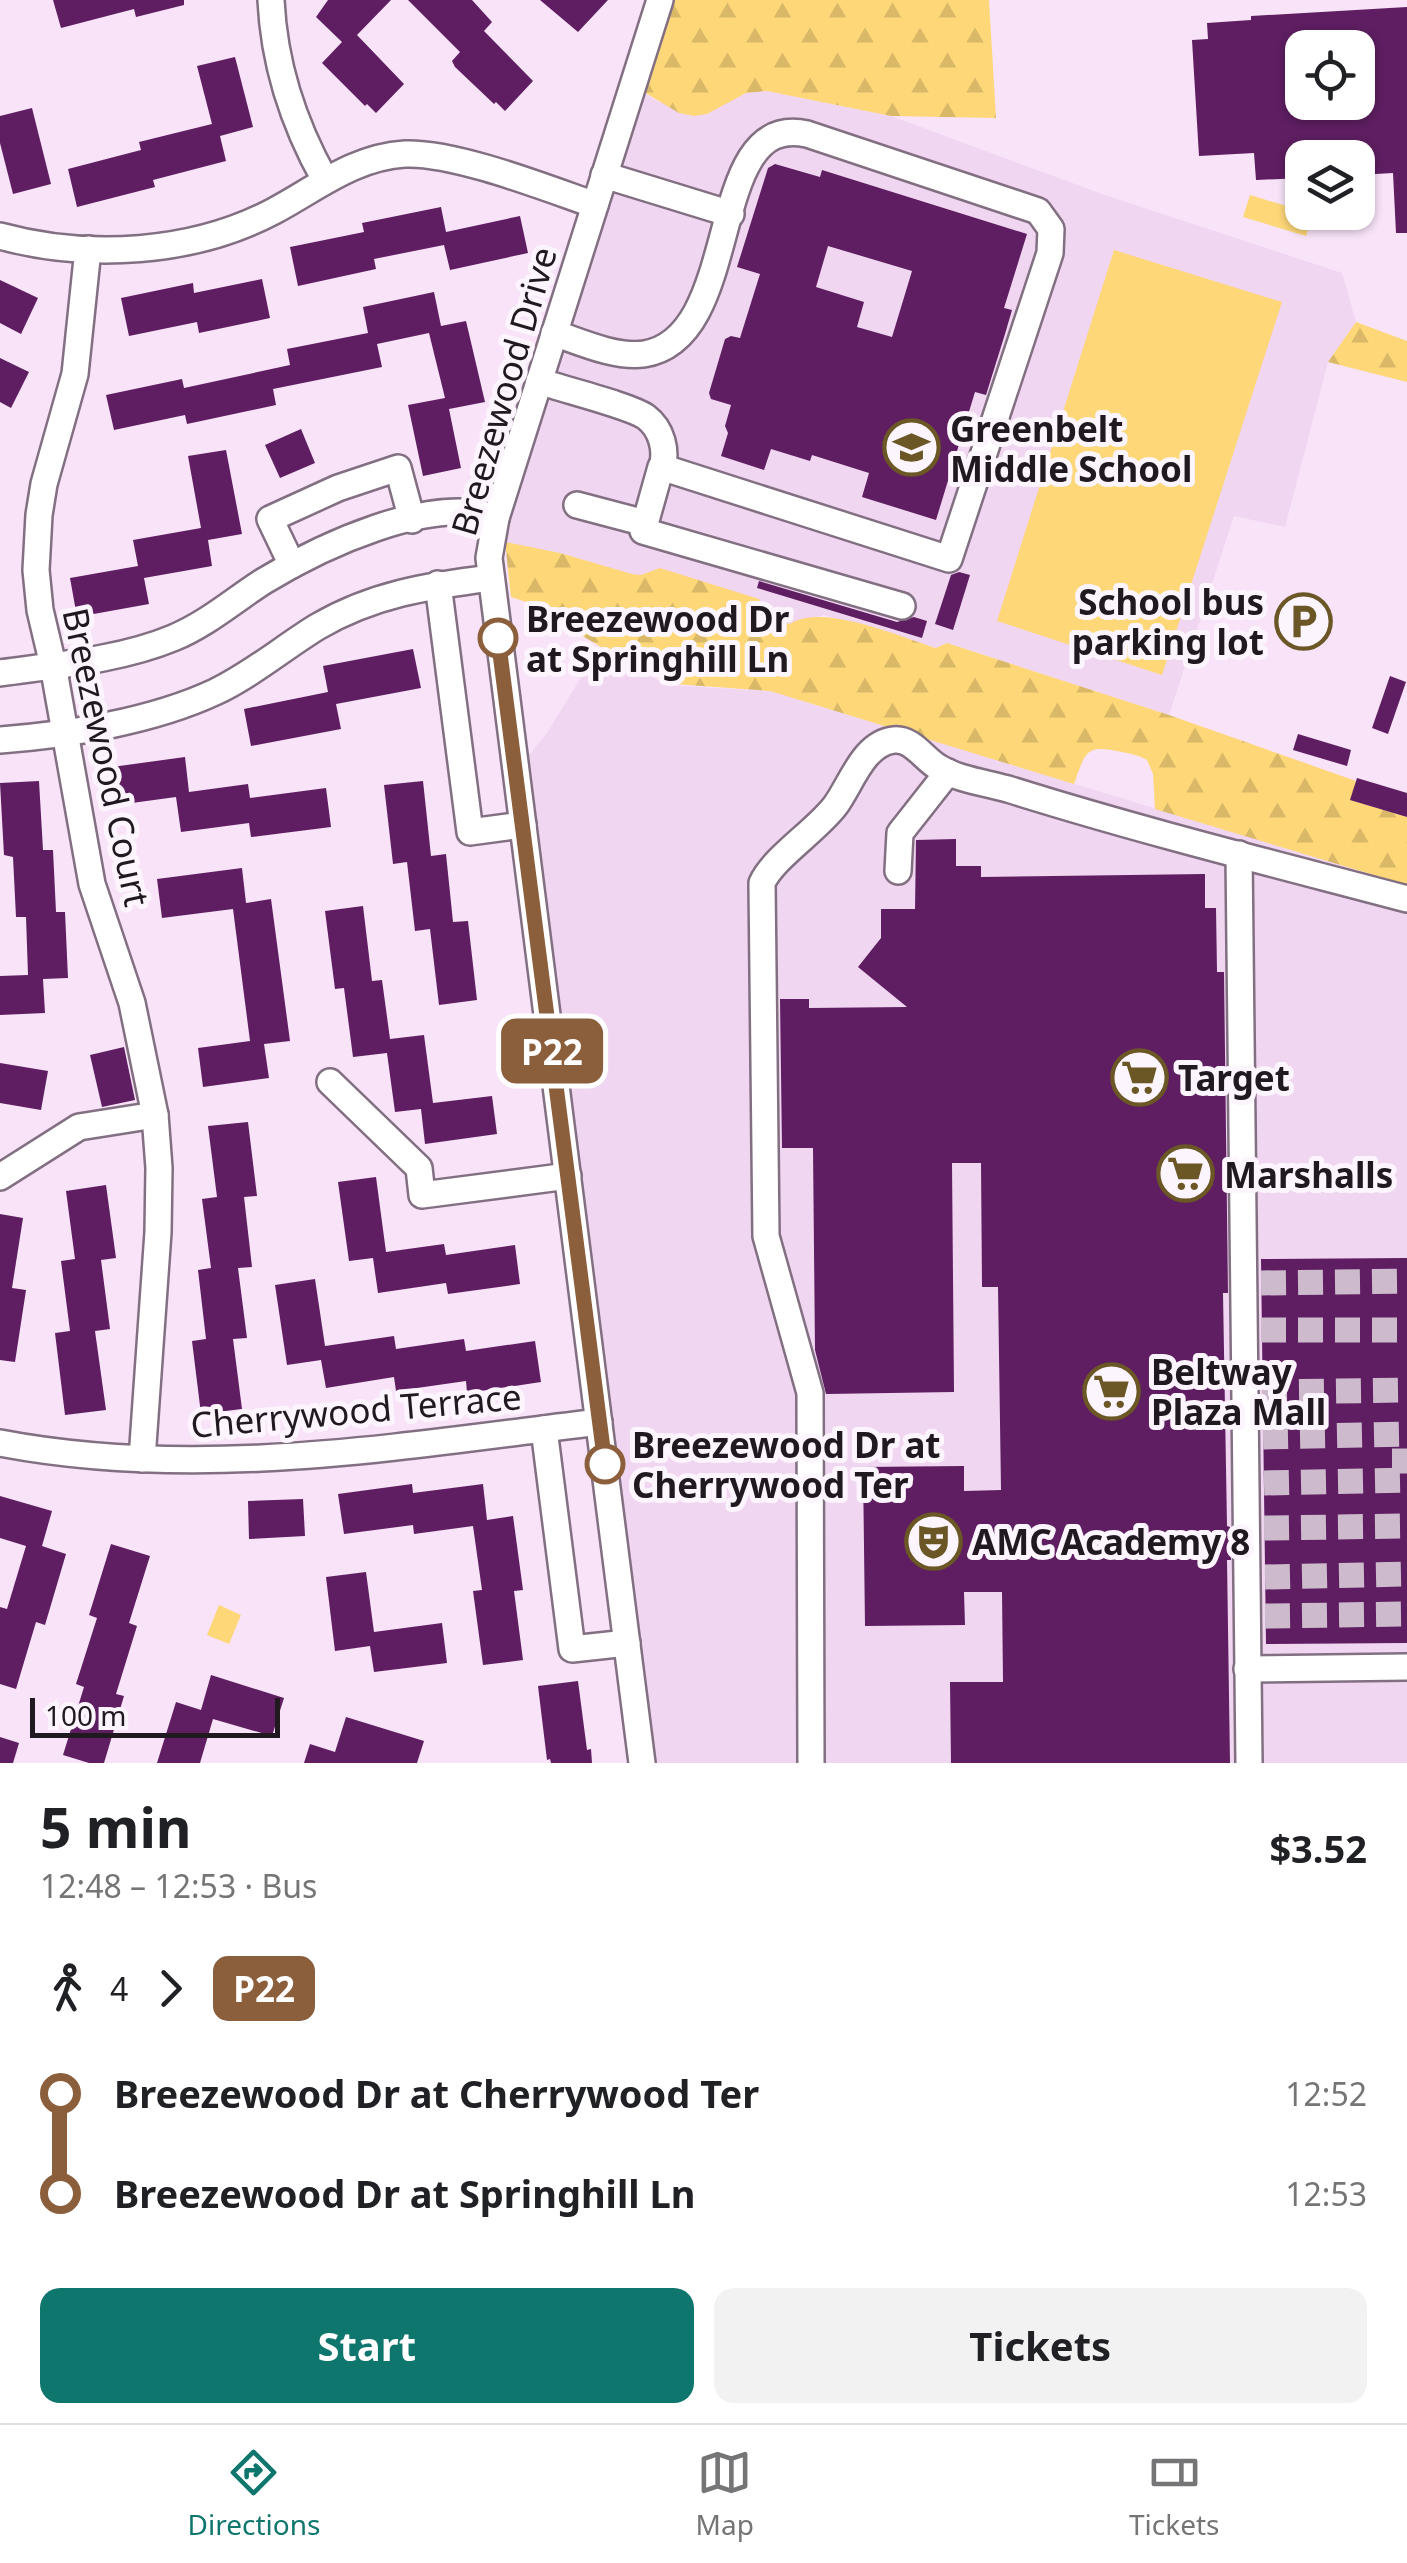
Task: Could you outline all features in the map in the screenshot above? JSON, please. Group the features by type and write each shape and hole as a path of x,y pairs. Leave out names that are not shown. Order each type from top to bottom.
{"street":[{"path":"271,0 288,102 325,180"},
{"name":"Breezewood Drive","path":"642,1763 489,541 660,0"},
{"path":"554,333 637,355 668,346 693,323 702,306 744,169 761,142 772,135 796,132 1031,208 1048,222 1052,238 1044,272 949,558 662,468"},
{"path":"0,236 88,249 176,244 228,230 272,212 325,180 373,159 408,154 474,166 595,206"},
{"path":"604,174 731,214"},
{"name":"Breezewood Court","path":"88,249 80,350 39,515 38,592 92,884 132,1003 154,1115 159,1168 158,1232 142,1458"},
{"path":"539,381 645,416 662,440 665,456 643,531 902,606"},
{"path":"292,565 270,519 338,488 398,468 412,520"},
{"path":"577,504 645,523"},
{"path":"0,673 136,650 171,639 210,619 292,565 346,540 412,520 466,512 496,518"},
{"path":"0,740 64,732 194,701 218,691 355,607 397,592 491,578"},
{"path":"438,584 470,832 523,825"},
{"path":"811,1763 810,1393 766,1236 762,883 767,872 818,826 865,757 880,745 895,740 906,742 948,772 1407,900"},
{"path":"898,871 900,833 948,772"},
{"path":"1239,854 1253,1283 1256,1577 1256,1616 1247,1669 1248,1763"},
{"path":"330,1082 419,1168 422,1194 568,1176"},
{"path":"0,1177 79,1127 154,1115"},
{"name":"Cherrywood Terrace","path":"0,1442 142,1458 283,1458 599,1422"},
{"path":"544,1429 572,1649 627,1643"},
{"path":"1247,1669 1407,1667"}],"shaded area":[{"name":"Greenbelt Middle School","path":"632,85 658,102 731,100 746,93 767,91 891,116 1102,194 1342,273 1356,322 1328,362 1285,527 1234,516 1169,715 947,643 937,648 824,615 791,624 768,618 758,599 631,574 560,553 489,541"},
{"path":"601,645 666,685 770,691 1407,885 1407,1763 642,1763 516,771 547,733"}],"green space":[{"path":"660,0 989,0 996,118 891,116 767,91 746,93 707,114 679,113 632,85"},
{"path":"1250,195 1285,206 1285,230 1243,217"},
{"path":"1286,230 1308,230 1306,236"},
{"path":"1114,250 1282,302 1162,675 997,621"},
{"path":"1356,322 1407,341 1407,382 1328,362"},
{"path":"505,542 632,574 660,568 759,599 768,618 790,624 804,618 841,619 936,648 947,643 1356,781 1351,800 1407,817 1407,885 1155,809 1153,774 1147,760 1135,755 1094,750 1085,757 1074,784 770,691 674,684 636,668 526,602 511,597"},
{"path":"219,1605 241,1615 229,1644 207,1635"}],"building":[{"path":"53,0 184,0 184,5 136,17 134,9 61,28"},
{"path":"328,0 391,0 357,35 404,84 376,113 322,63 342,42 316,17"},
{"path":"408,0 472,0 492,22 484,31 533,81 505,111 494,104 455,67 452,61 460,52"},
{"path":"540,0 608,0 578,32"},
{"path":"1407,7 1407,233 1396,233 1393,173 1375,174 1375,140 1285,140 1285,179 1256,180 1254,153 1199,156 1192,40 1208,39 1207,23 1251,20 1251,16"},
{"path":"235,57 253,127 220,136 226,161 153,180 155,187 77,207 68,169 141,150 139,142 212,124 197,66"},
{"path":"32,108 51,184 13,194 0,143 0,116"},
{"name":"Greenbelt Middle School","path":"775,164 820,177 822,170 1027,234 1004,308 1012,310 986,395 975,392 936,520 862,497 869,473 812,455 810,461 771,449 764,470 721,456 731,405 711,399 709,393 725,339 740,338 760,274 737,267 768,168","holes":["828,246 912,271 892,337 857,327 864,302 816,287"]},
{"path":"441,207 446,232 520,216 528,253 450,270 444,245 374,259 376,269 298,286 290,247 364,232 362,223"},
{"path":"262,279 270,318 199,333 197,322 129,336 121,298 193,283 194,293"},
{"path":"0,280 38,298 21,334 0,323"},
{"path":"434,292 441,326 466,321 485,402 449,409 461,468 423,476 408,405 445,398 429,333 377,344 382,367 273,389 276,405 187,424 185,415 114,430 106,395 182,379 184,388 290,365 287,349 368,333 363,307"},
{"path":"0,358 29,372 11,408 0,402"},
{"path":"301,429 315,463 280,478 265,445"},
{"path":"226,450 242,534 208,540 212,566 144,578 149,604 77,617 70,578 138,566 133,540 201,528 188,456"},
{"path":"951,575 970,575 953,630 935,624"},
{"path":"759,581 897,622 914,617 927,621 922,638 757,588"},
{"path":"413,649 421,688 336,704 341,729 251,746 244,709 328,692 323,666"},
{"path":"1390,676 1406,682 1388,734 1372,728"},
{"path":"1298,734 1351,750 1347,766 1293,750"},
{"path":"185,757 189,792 248,784 250,798 326,788 331,827 251,837 249,823 181,832 176,797 117,805 112,767"},
{"path":"1357,778 1407,793 1407,817 1350,800"},
{"path":"39,781 43,850 53,850 56,912 65,912 68,978 43,979 45,1013 0,1015 0,976 28,975 26,917 16,917 13,857 4,855 0,783"},
{"path":"423,781 431,856 446,854 453,922 468,921 477,1000 439,1005 430,929 415,931 407,862 393,864 384,785"},
{"name":"Beltway Plaza Mall","path":"956,839 956,866 981,866 981,877 1205,874 1205,908 1216,908 1217,972 1224,972 1228,1293 1223,1293 1231,1560 1227,1560 1230,1763 951,1763 950,1682 1003,1682 1002,1592 964,1592 965,1625 865,1626 863,1467 964,1466 964,1491 1001,1490 998,1287 982,1287 981,1163 952,1163 954,1392 826,1394 815,1350 813,1148 782,1148 780,999 809,999 809,1008 907,1007 858,967 881,938 881,909 915,909 916,840"},
{"path":"242,868 246,903 271,899 290,1041 264,1044 269,1078 203,1087 198,1048 250,1041 233,909 162,918 157,879"},
{"path":"363,906 372,981 382,980 390,1039 424,1035 433,1103 492,1096 497,1134 425,1144 421,1109 395,1112 387,1053 353,1057 344,988 335,989 325,911"},
{"path":"124,1047 135,1100 102,1107 90,1055"},
{"path":"0,1063 48,1071 41,1110 0,1103"},
{"path":"248,1122 257,1196 244,1197 252,1267 238,1268 247,1338 233,1339 242,1409 201,1414 192,1341 206,1339 198,1270 211,1268 202,1199 217,1197 208,1126"},
{"path":"376,1177 386,1252 444,1244 446,1255 515,1245 520,1284 448,1294 446,1283 378,1293 373,1258 349,1261 338,1182"},
{"path":"106,1185 116,1258 101,1260 110,1329 95,1331 106,1410 65,1415 55,1333 70,1331 61,1261 75,1259 66,1191"},
{"path":"0,1214 23,1218 12,1288 26,1290 15,1362 0,1360"},
{"path":"1407,1258 1407,1643 1266,1644 1261,1259"},
{"path":"315,1279 325,1346 394,1336 396,1349 464,1339 466,1351 535,1341 541,1382 467,1393 466,1381 396,1391 394,1377 326,1388 321,1360 287,1365 275,1285"},
{"path":"412,1484 413,1493 483,1484 487,1520 513,1516 523,1590 514,1591 523,1660 483,1665 473,1591 482,1590 473,1526 414,1534 413,1525 344,1534 338,1494"},
{"path":"0,1496 52,1511 42,1546 66,1554 45,1625 36,1622 16,1689 0,1684 0,1607 7,1609 26,1546 0,1538"},
{"path":"303,1499 305,1536 249,1539 248,1501"},
{"path":"111,1544 150,1556 129,1623 137,1626 116,1694 124,1696 104,1763 89,1763 63,1755 84,1687 76,1684 97,1618 89,1615"},
{"path":"366,1572 374,1632 442,1623 447,1663 374,1672 370,1646 335,1651 326,1577"},
{"path":"211,1675 284,1698 272,1736 213,1719 200,1763 157,1763 176,1702 201,1710"},
{"path":"578,1681 592,1763 551,1763 547,1760 538,1686"},
{"path":"346,1717 424,1741 417,1763 304,1763 310,1744 335,1752"},
{"path":"0,1737 19,1743 13,1763 0,1763"}],"tunnel":[{"path":"1261,1283 1407,1281"},
{"path":"1261,1330 1407,1330"},
{"path":"1262,1392 1407,1390"},
{"path":"1263,1437 1407,1434"},
{"path":"1392,1461 1407,1461"},
{"path":"1264,1483 1407,1480"},
{"path":"1264,1528 1407,1526"},
{"path":"1265,1577 1407,1574"},
{"path":"1265,1616 1407,1614"}],"bus line":[{"name":"P22","path":"498,638 605,1464"}],"place":[{"name":"Greenbelt Middle School","path":"911,448"},
{"name":"School bus parking lot","path":"1303,621"},
{"name":"Breezewood Dr at Springhill Ln","path":"498,638"},
{"name":"Target","path":"1139,1077"},
{"name":"Marshalls","path":"1185,1174"},
{"name":"Beltway Plaza Mall","path":"1112,1391"},
{"name":"Breezewood Dr at Cherrywood Ter","path":"605,1464"},
{"name":"AMC Academy 8","path":"933,1541"}]}
